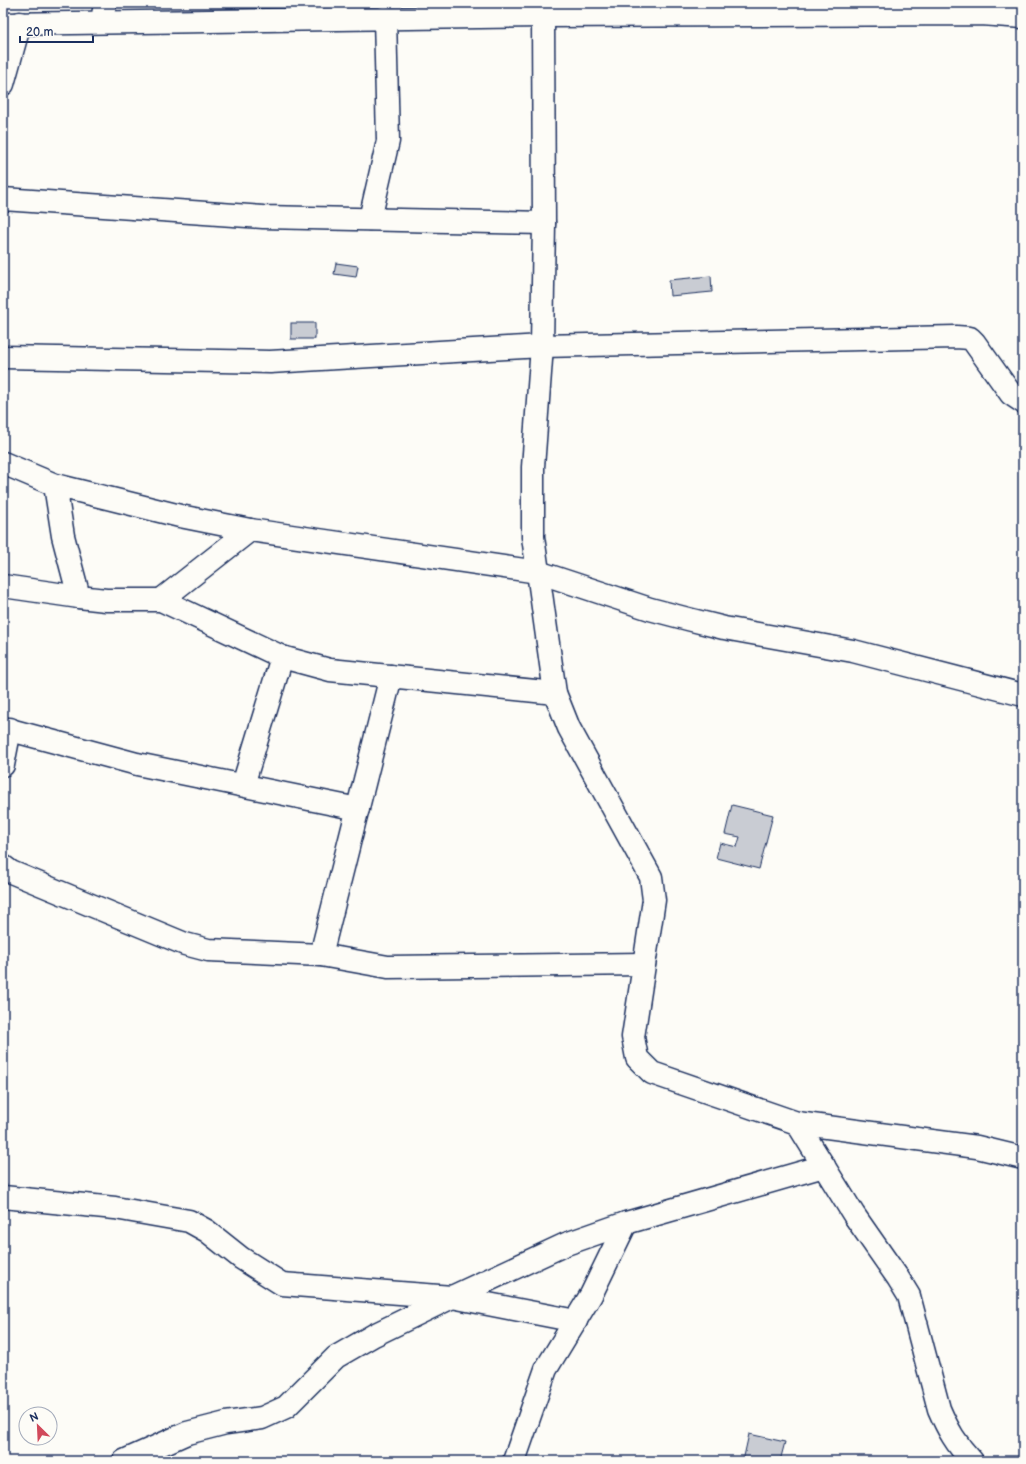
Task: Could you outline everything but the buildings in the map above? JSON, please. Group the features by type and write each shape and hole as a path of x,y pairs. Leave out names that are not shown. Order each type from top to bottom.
{"street":[{"path":"486,16 512,3"},
{"path":"3,84 11,23 103,12 385,17 980,14 1023,17"},
{"path":"543,16 544,223 542,346 533,467 534,537 555,692 569,728 652,877 654,900 633,1036 637,1058 652,1073 797,1123 976,1148 1023,1158"},
{"path":"370,219 388,141 385,17"},
{"path":"3,198 263,217 544,223"},
{"path":"3,357 270,362 542,346 956,337 970,338 1011,394 1023,402"},
{"path":"3,463 55,486 180,516 250,530 538,572 650,609 688,619 724,628 853,651 1023,695"},
{"path":"55,486 62,536 79,597"},
{"path":"161,600 250,530"},
{"path":"3,586 106,600 161,600 282,657 330,670 555,692"},
{"path":"244,785 282,657"},
{"path":"321,955 391,676"},
{"path":"3,765 6,728 137,764 358,809"},
{"path":"3,866 11,872 185,944 208,950 321,955 388,967 644,964"},
{"path":"797,1123 854,1214 909,1296 939,1409 958,1446 972,1461"},
{"path":"124,1461 187,1433 226,1423 262,1418 286,1407 336,1357 452,1297 566,1244 626,1223 824,1166"},
{"path":"3,1197 116,1208 188,1221 208,1231 241,1258 282,1284 452,1297 576,1320"},
{"path":"514,1461 546,1369 591,1294 626,1223"}]}
